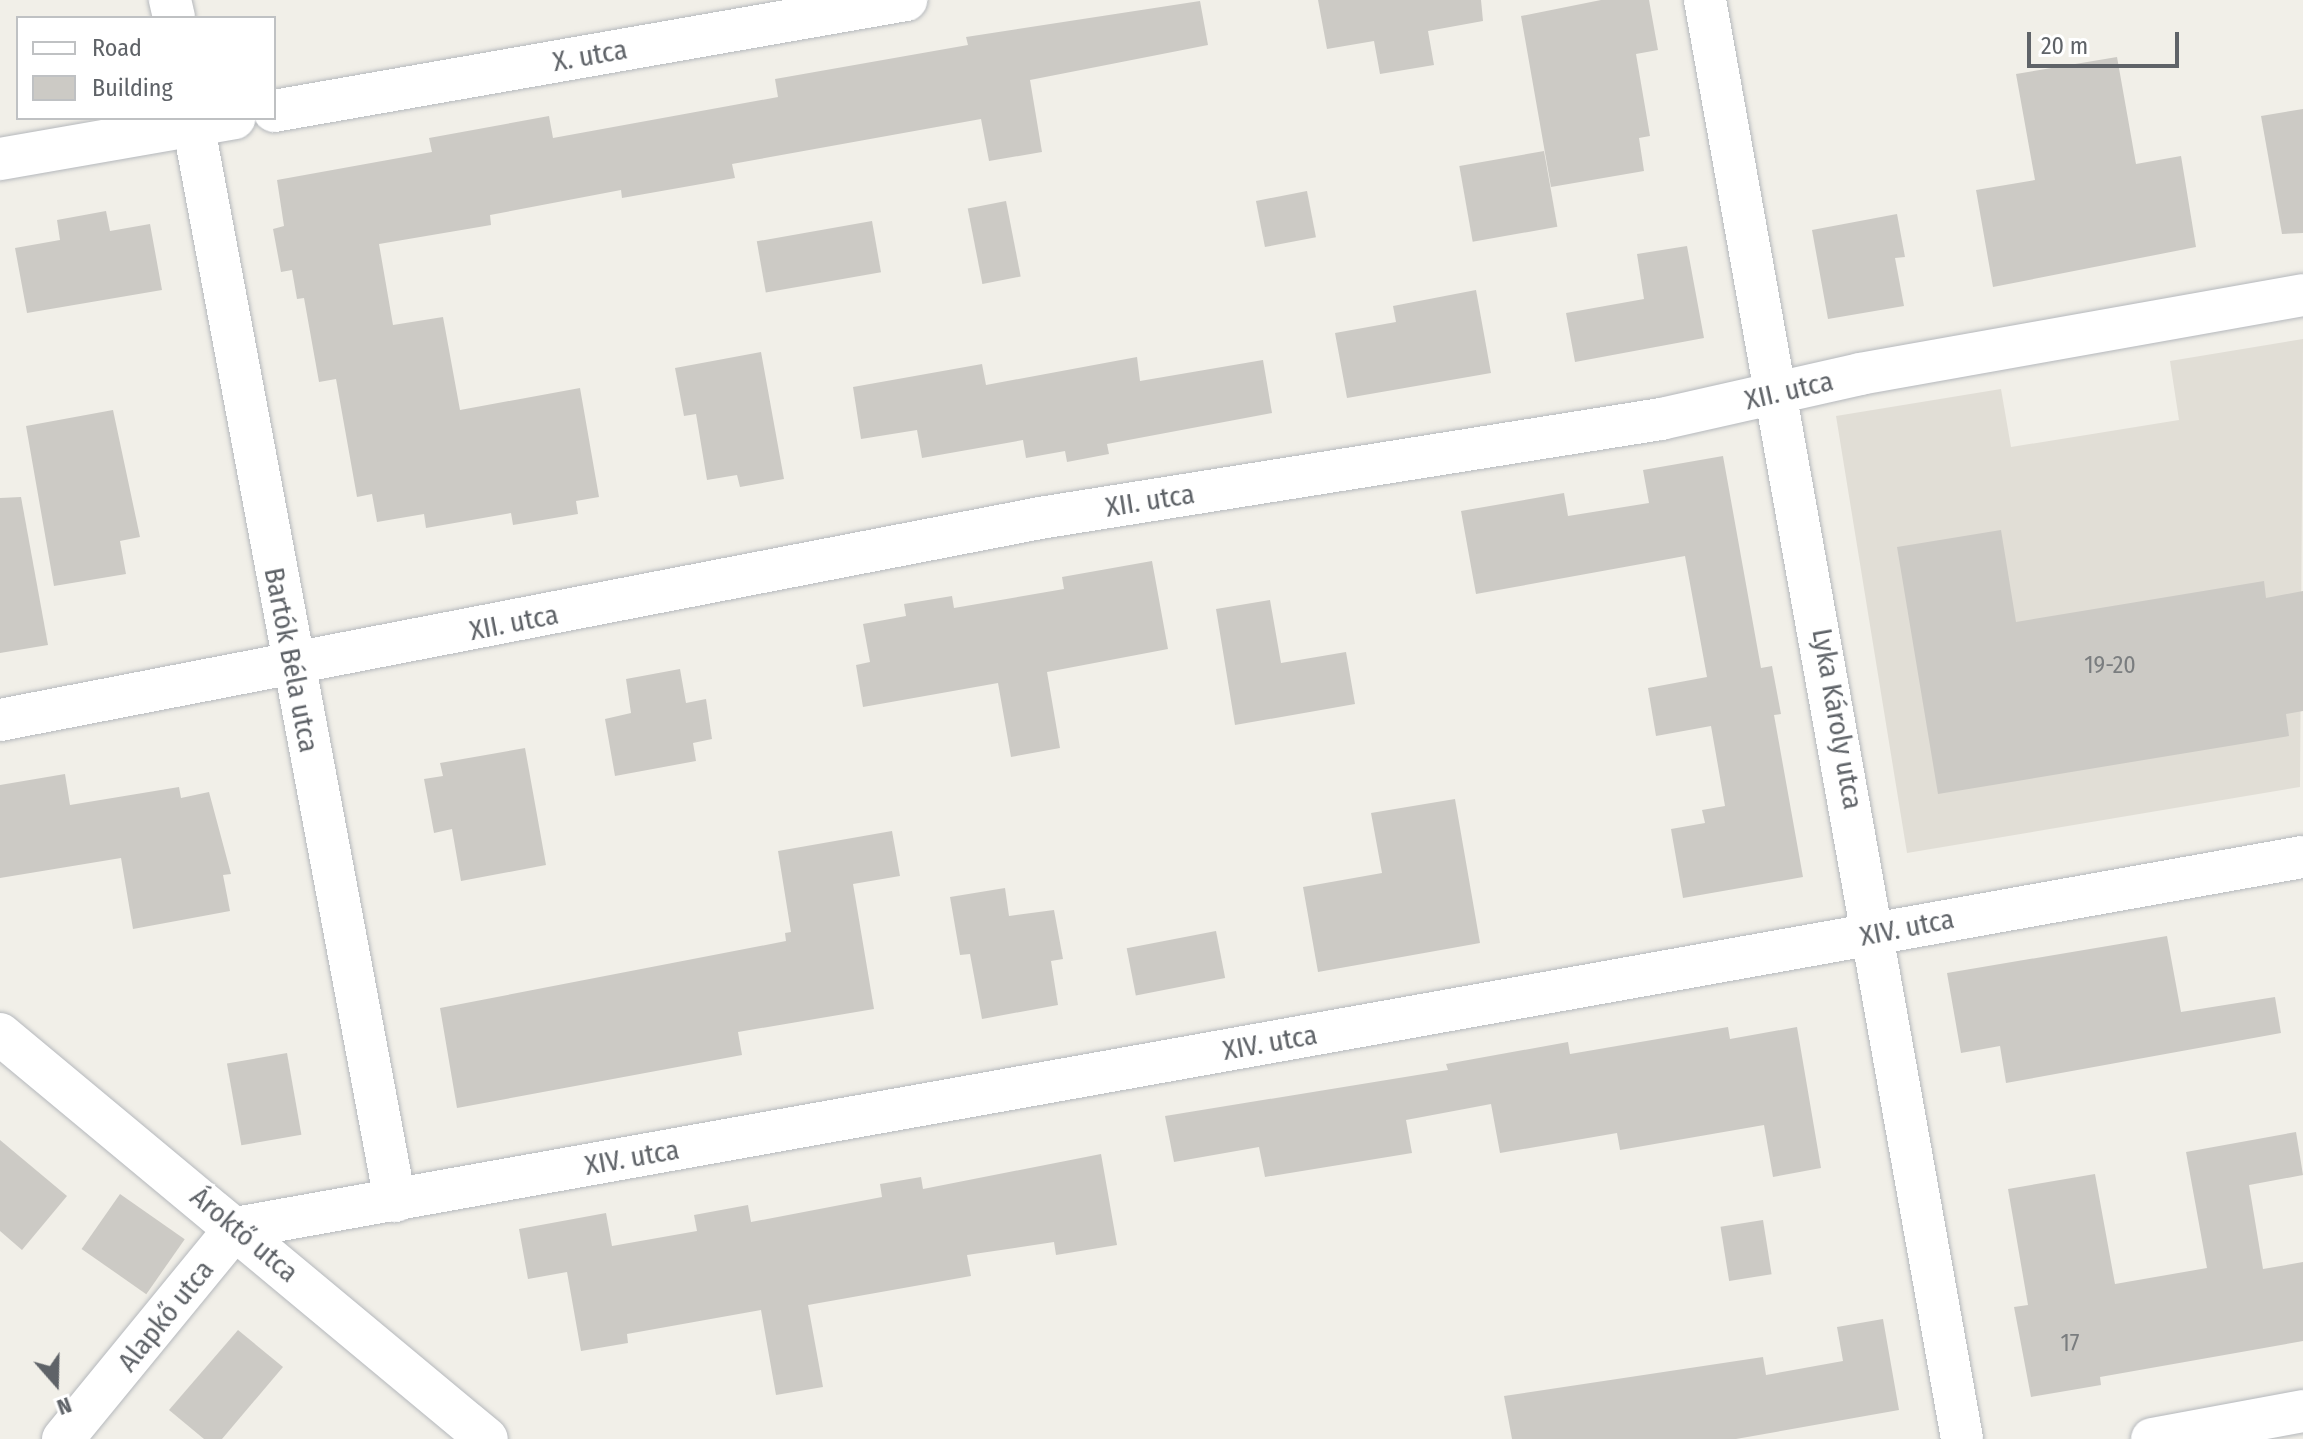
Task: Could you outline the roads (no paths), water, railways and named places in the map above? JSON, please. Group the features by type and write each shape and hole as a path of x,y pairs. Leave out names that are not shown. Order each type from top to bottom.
{"street":[{"name":"X. utca","path":"276,111 906,0"},
{"name":"Lyka Károly utca","path":"1705,0 1876,934 1962,1439"},
{"path":"0,159 214,120"},
{"name":"Bartók Béla utca","path":"193,122 292,666 395,1201"},
{"name":"XII. utca","path":"0,720 292,666 1040,518 1661,419 1777,394 2303,295"},
{"name":"XIV. utca","path":"236,1228 2303,857"},
{"name":"Ároktő utca","path":"0,1034 487,1439"},
{"name":"Alapkő utca","path":"63,1439 236,1228"},
{"path":"2152,1439 2303,1411"}]}
